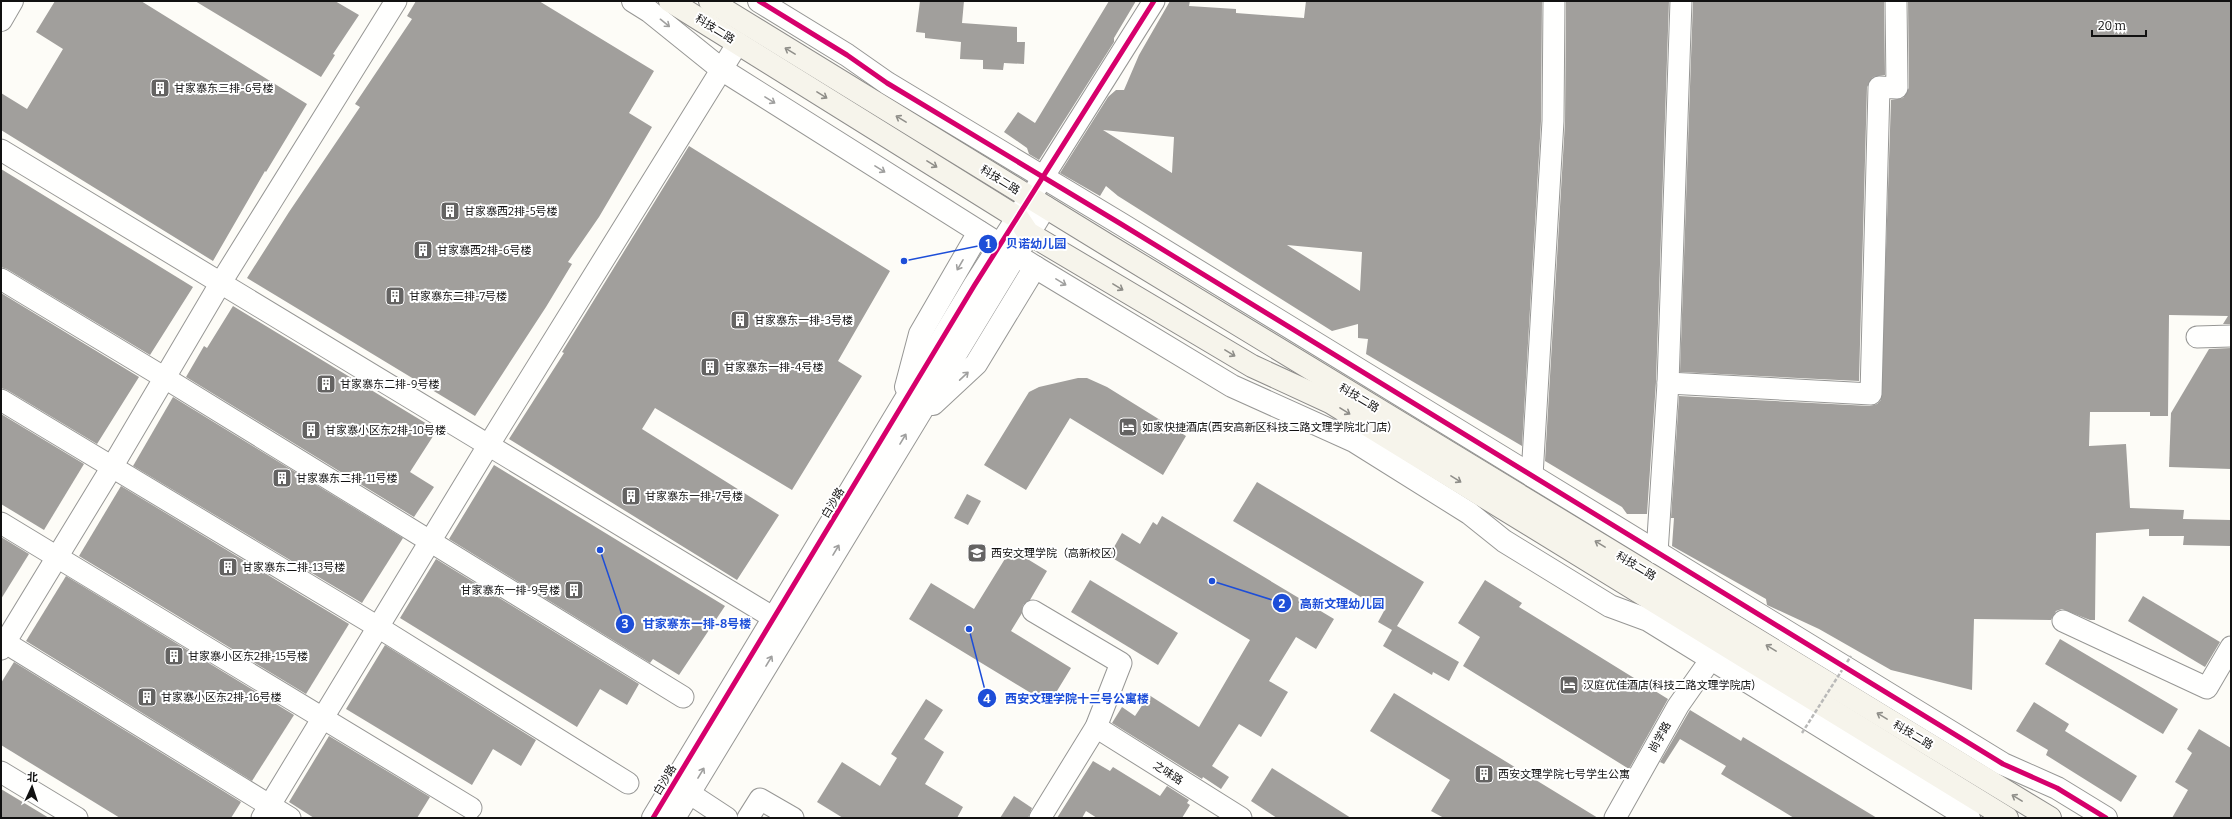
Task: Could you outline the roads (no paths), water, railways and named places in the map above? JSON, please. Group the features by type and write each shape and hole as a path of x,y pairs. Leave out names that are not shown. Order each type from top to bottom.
{"main road":[{"name":"科技二路","path":"670,1 1023,226 1252,366 1330,402 2007,818"},
{"name":"科技二路","path":"710,1 2050,818"}],"street":[{"path":"1,20 12,1"},
{"path":"290,818 265,812 2,644 112,467 220,284 396,1"},
{"path":"633,1 649,11 721,69 1008,250 1232,386 1354,441 1469,513 1504,541 1610,606 1648,620 1968,818"},
{"path":"759,1 847,54 887,83 2003,764 2056,788 2106,818"},
{"path":"1038,202 1043,178 1154,1"},
{"path":"1532,476 1553,121 1554,1"},
{"path":"1657,553 1668,383 1681,1"},
{"path":"1668,383 1871,394 1879,87 1897,88 1896,1"},
{"path":"265,812 488,446 738,43"},
{"path":"1,150 220,284 774,618"},
{"name":"白沙路","path":"674,818 907,416 1038,202"},
{"path":"907,416 920,334 979,232"},
{"path":"907,416 976,364 1036,267"},
{"path":"1,279 165,378 683,697"},
{"path":"2197,337 2231,336"},
{"path":"1,400 378,627 628,783"},
{"name":"白沙路","path":"653,818 774,618 907,416"},
{"path":"1,523 323,717 470,808"},
{"path":"1032,611 1121,664 1096,727 1040,818"},
{"path":"2063,621 2207,688 2231,647"},
{"name":"尚学路","path":"1615,818 1678,706 1711,659"},
{"name":"之味路","path":"1096,727 1241,818"},
{"path":"1,772 77,818"},
{"path":"689,793 727,818"},
{"path":"748,818 760,799 793,818"}],"place":[{"name":"甘家寨东三排-6号楼","path":"160,88"},
{"name":"甘家寨西2排-5号楼","path":"450,211"},
{"name":"甘家寨西2排-6号楼","path":"423,250"},
{"name":"贝诺幼儿园","path":"904,261"},
{"name":"甘家寨东二排-7号楼","path":"395,296"},
{"name":"甘家寨东一排-3号楼","path":"740,320"},
{"name":"甘家寨东一排-4号楼","path":"710,367"},
{"name":"甘家寨东二排-9号楼","path":"326,384"},
{"name":"如家快捷酒店(西安高新区科技二路文理学院北门店)","path":"1128,427"},
{"name":"甘家寨小区东2排-10号楼","path":"311,430"},
{"name":"甘家寨东二排-11号楼","path":"282,478"},
{"name":"甘家寨东一排-7号楼","path":"631,496"},
{"name":"甘家寨东一排-8号楼","path":"600,550"},
{"name":"西安文理学院（高新校区）","path":"977,553"},
{"name":"甘家寨东二排-13号楼","path":"228,567"},
{"name":"高新文理幼儿园","path":"1212,581"},
{"name":"甘家寨东一排-9号楼","path":"574,590"},
{"name":"西安文理学院十三号公寓楼","path":"969,629"},
{"name":"甘家寨小区东2排-15号楼","path":"174,656"},
{"name":"汉庭优佳酒店(科技二路文理学院店)","path":"1569,685"},
{"name":"甘家寨小区东2排-16号楼","path":"147,697"},
{"name":"西安文理学院七号学生公寓","path":"1484,774"}]}
